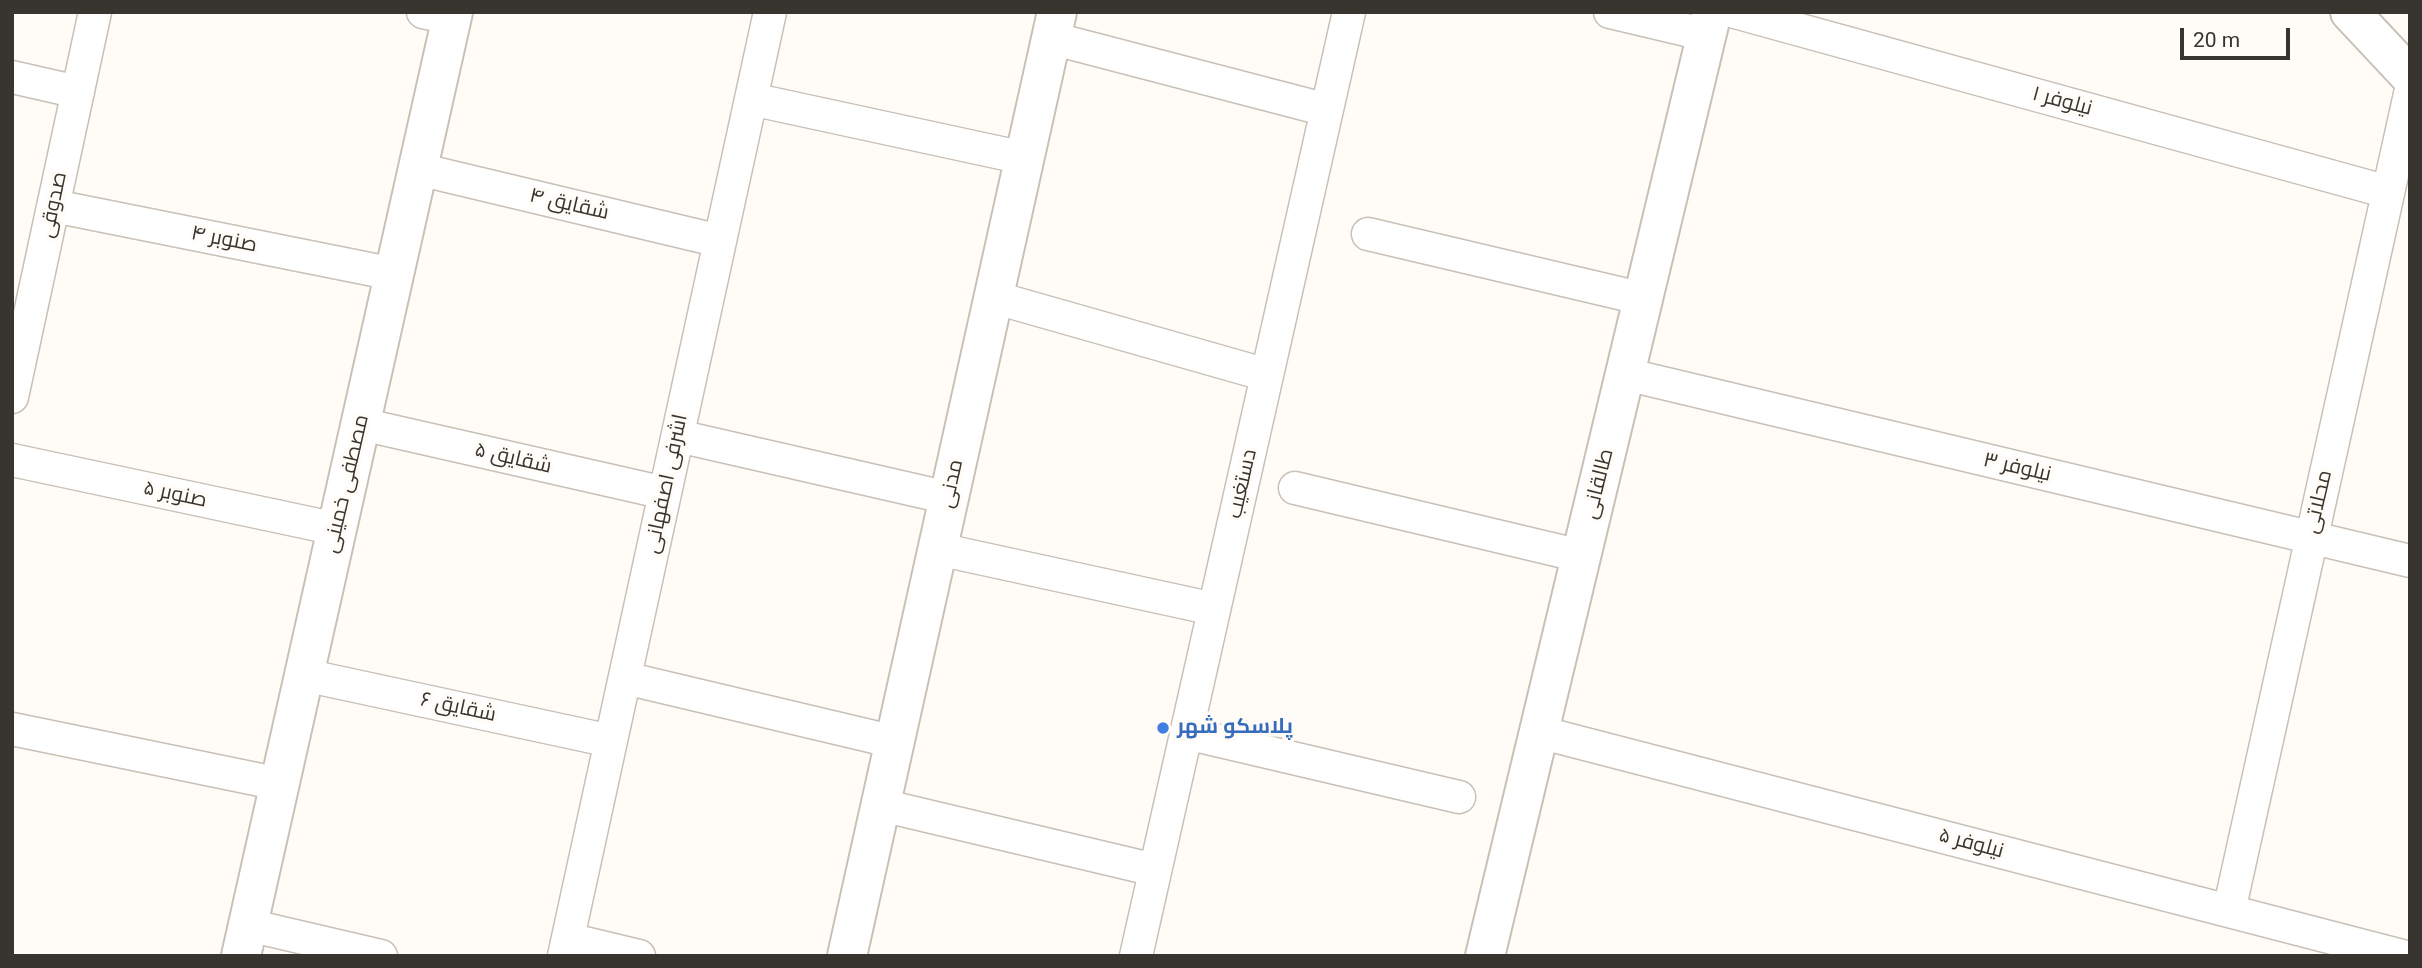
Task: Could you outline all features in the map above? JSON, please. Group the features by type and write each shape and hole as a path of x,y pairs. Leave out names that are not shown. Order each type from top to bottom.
{"street":[{"name":"صدوقی","path":"12,397 18,345 54,205 95,12"},
{"name":"اشرفی اصفهانی","path":"566,947 770,12"},
{"name":"دستغیب","path":"1136,956 1349,12"},
{"name":"نیلوفر ۱","path":"1610,12 1718,20 2388,192"},
{"path":"2350,12 2410,76"},
{"name":"مصطفی خمینی","path":"245,940 418,169 442,14"},
{"name":"طالقانی","path":"1485,956 1625,374 1718,20"},
{"path":"1054,25 1327,110"},
{"name":"مدنی","path":"847,956 1054,25"},
{"path":"12,77 78,92"},
{"name":"محلاتی","path":"2229,911 2410,94"},
{"path":"751,99 1024,158"},
{"name":"شقایق ۴","path":"418,169 720,241"},
{"name":"صنوبر ۴","path":"54,205 394,274"},
{"path":"1368,234 1644,299"},
{"path":"993,297 1267,375"},
{"name":"نیلوفر ۳","path":"1625,374 2410,561"},
{"name":"شقایق ۵","path":"361,424 665,493"},
{"path":"678,436 949,498"},
{"name":"صنوبر ۵","path":"12,460 337,529"},
{"path":"1295,488 1581,556"},
{"path":"938,549 1214,609"},
{"name":"شقایق ۶","path":"304,675 611,741"},
{"path":"625,678 895,743"},
{"path":"12,729 280,784"},
{"name":"نیلوفر ۵","path":"1539,732 2402,956"},
{"path":"1186,733 1459,797"},
{"path":"881,805 1155,870"},
{"path":"245,940 381,956"},
{"path":"566,947 639,956"}],"place":[{"name":"پلاسکو شهر","path":"1163,728"}]}
